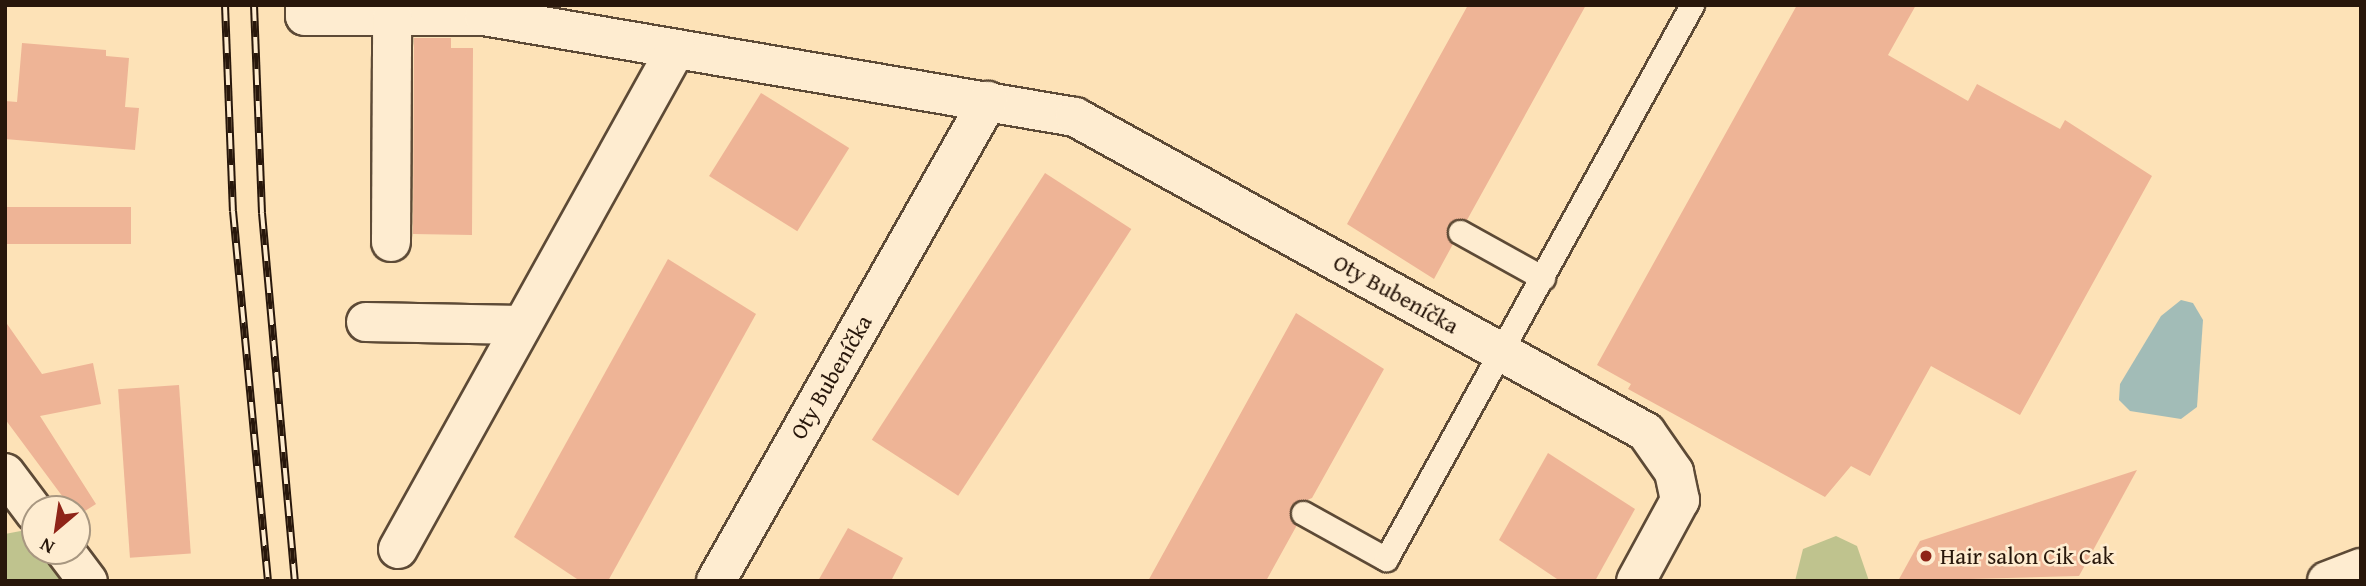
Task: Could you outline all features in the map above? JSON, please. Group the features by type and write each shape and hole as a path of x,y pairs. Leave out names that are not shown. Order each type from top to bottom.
{"street":[{"name":"Oty Bubeníčka","path":"305,5 305,16 484,16 1076,117 1646,432 1663,450 1680,500 1636,581"},
{"path":"391,242 392,18"},
{"path":"398,549 676,49"},
{"name":"Oty Bubeníčka","path":"716,581 988,101"},
{"path":"366,322 522,324"},
{"path":"76,565 88,581"},
{"path":"2327,581 2361,568"}],"lane":[{"path":"1303,513 1386,559 1692,5"},
{"path":"1460,232 1543,278"}],"green space":[{"path":"21,531 21,565 58,565 70,581 5,581 5,534"},
{"path":"1836,536 1857,546 1869,581 1795,581 1803,549"}],"water":[{"path":"2181,300 2193,303 2203,320 2197,407 2181,419 2130,411 2119,400 2120,384 2161,316"}],"building":[{"path":"1468,5 1586,5 1467,220 1447,226 1453,244 1434,279 1347,224"},
{"path":"1797,5 1916,5 1888,55 1968,101 1977,84 2060,129 2065,120 2152,176 2020,415 1931,366 1870,476 1851,466 1825,497 1628,389 1631,384 1597,365"},
{"path":"414,38 451,38 451,48 473,48 472,235 413,234"},
{"path":"22,43 106,50 106,56 129,58 125,107 139,108 135,150 5,139 5,101 17,102"},
{"path":"761,93 849,148 797,231 709,176"},
{"path":"1045,173 1131,229 958,496 872,440"},
{"path":"5,207 131,207 131,244 5,244"},
{"path":"668,259 756,314 608,581 580,581 514,537"},
{"path":"1296,313 1384,369 1312,498 1291,507 1297,525 1266,581 1148,581"},
{"path":"5,321 42,374 93,363 101,404 40,416 90,495 61,495 5,419"},
{"path":"179,385 191,554 130,558 118,389"},
{"path":"1548,453 1635,509 1595,581 1560,581 1499,540"},
{"path":"2137,470 2079,576 1898,581 1920,541"},
{"path":"848,528 903,558 891,581 818,581"}],"railway":[{"path":"225,5 233,211 268,581"},
{"path":"254,5 262,213 295,581"}],"place":[{"name":"Hair salon Cik Cak","path":"1926,556"}]}
